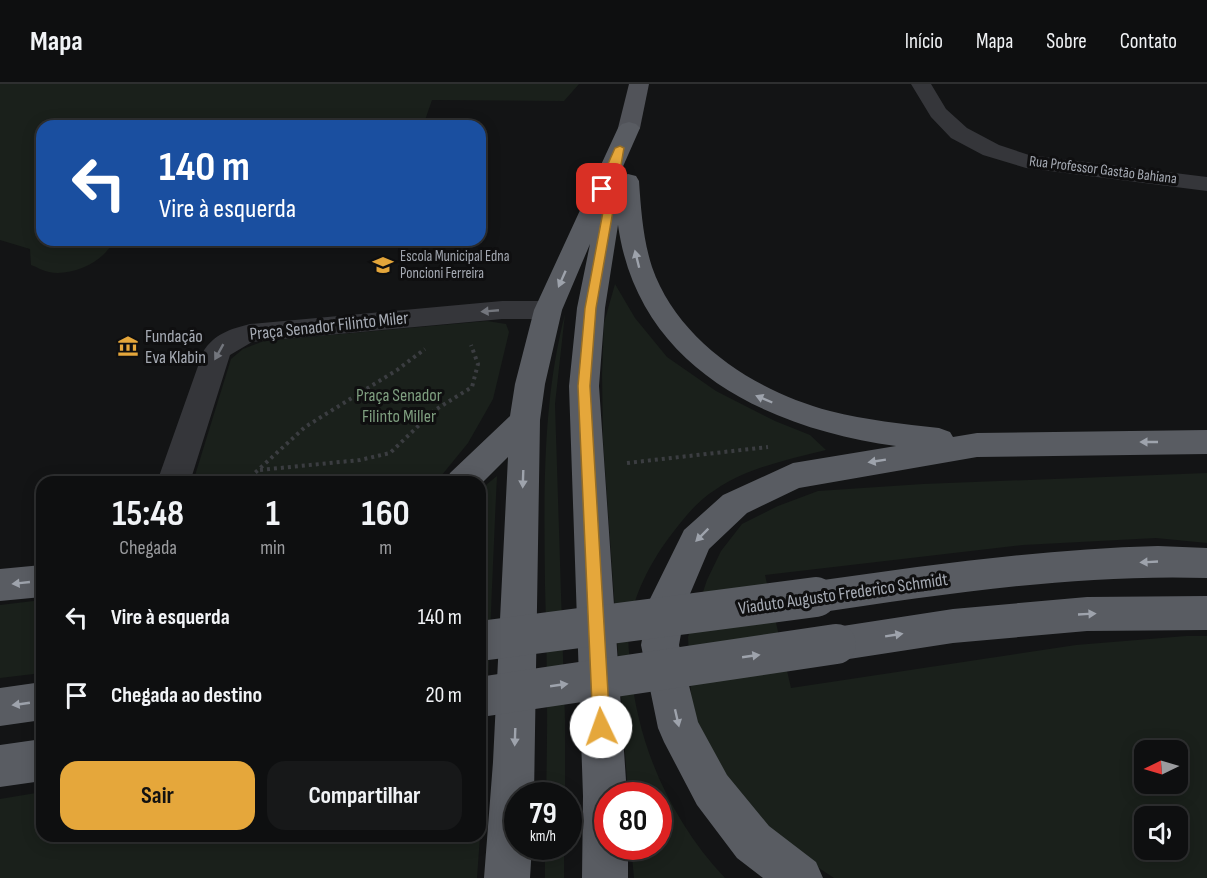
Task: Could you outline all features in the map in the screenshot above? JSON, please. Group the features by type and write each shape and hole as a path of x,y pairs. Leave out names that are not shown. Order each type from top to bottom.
{"highway":[{"path":"507,878 514,762 525,420 530,384 548,310 624,138"},
{"path":"624,138 627,213 638,266 654,300 678,337 717,371 759,397 819,419 893,434 976,445 1207,442"},
{"path":"605,878 605,796 584,386 591,308 624,138"},
{"path":"468,476 525,420"},
{"path":"800,878 753,842 712,790 679,728 660,645 668,601 696,540 735,504 793,476 976,445"},
{"name":"Viaduto Augusto Frederico Schmidt","path":"486,640 1053,566 1167,561 1207,563"},
{"path":"0,585 36,581"},
{"path":"486,696 953,626 1087,614 1207,614"},
{"path":"0,707 36,702"},
{"path":"0,766 36,761"}],"main road":[{"path":"624,138 639,84"}],"street":[{"name":"Rua Professor Gastão Bahiana","path":"921,84 938,113 958,133 991,150 1026,161 1207,184"},
{"name":"Praça Senador Filinto Miler","path":"175,476 217,352 225,342 250,333 502,310 548,310"}],"path":[{"path":"260,470 360,460 390,453 435,410 472,387 478,364 471,344 460,342"},
{"path":"252,476 305,427 397,370 431,345"}],"green space":[{"path":"0,84 579,84 564,101 432,100 425,120 36,120 36,246 110,246 104,255 87,266 58,273 31,265 30,249 0,240"},
{"path":"615,284 635,318 667,357 716,391 775,421 810,435 826,450 741,475 702,499 681,522 656,556 638,592 628,635 631,671 641,728 661,782 627,782 603,439 604,323"},
{"path":"565,314 555,404 565,782 546,782 544,518 548,415 557,348"},
{"name":"Praça Senador Filinto Miller","path":"487,321 506,324 509,332 493,399 468,443 441,476 195,476 231,359 243,349 264,341"},
{"path":"1207,473 1207,543 1156,538 1023,545 765,575 791,688 1076,645 1207,636 1207,878 834,878 778,841 720,767 692,711 688,637 707,580 721,551 742,524 778,506 818,491 923,484"},
{"path":"497,476 486,717 486,485"},
{"path":"36,601 36,674 0,678 0,605"},
{"path":"36,793 36,842 480,842 477,878 0,878 0,799"},
{"path":"672,804 689,833 725,878 634,878 632,860 672,860"},
{"path":"545,860 564,860 564,878 545,878"}],"place":[{"name":"Escola Municipal Edna Poncioni Ferreira","path":"383,265"},
{"name":"Fundação Eva Klabin","path":"128,346"}],"route":[{"path":"601,727 584,386 591,308 620,148 602,189"}]}
